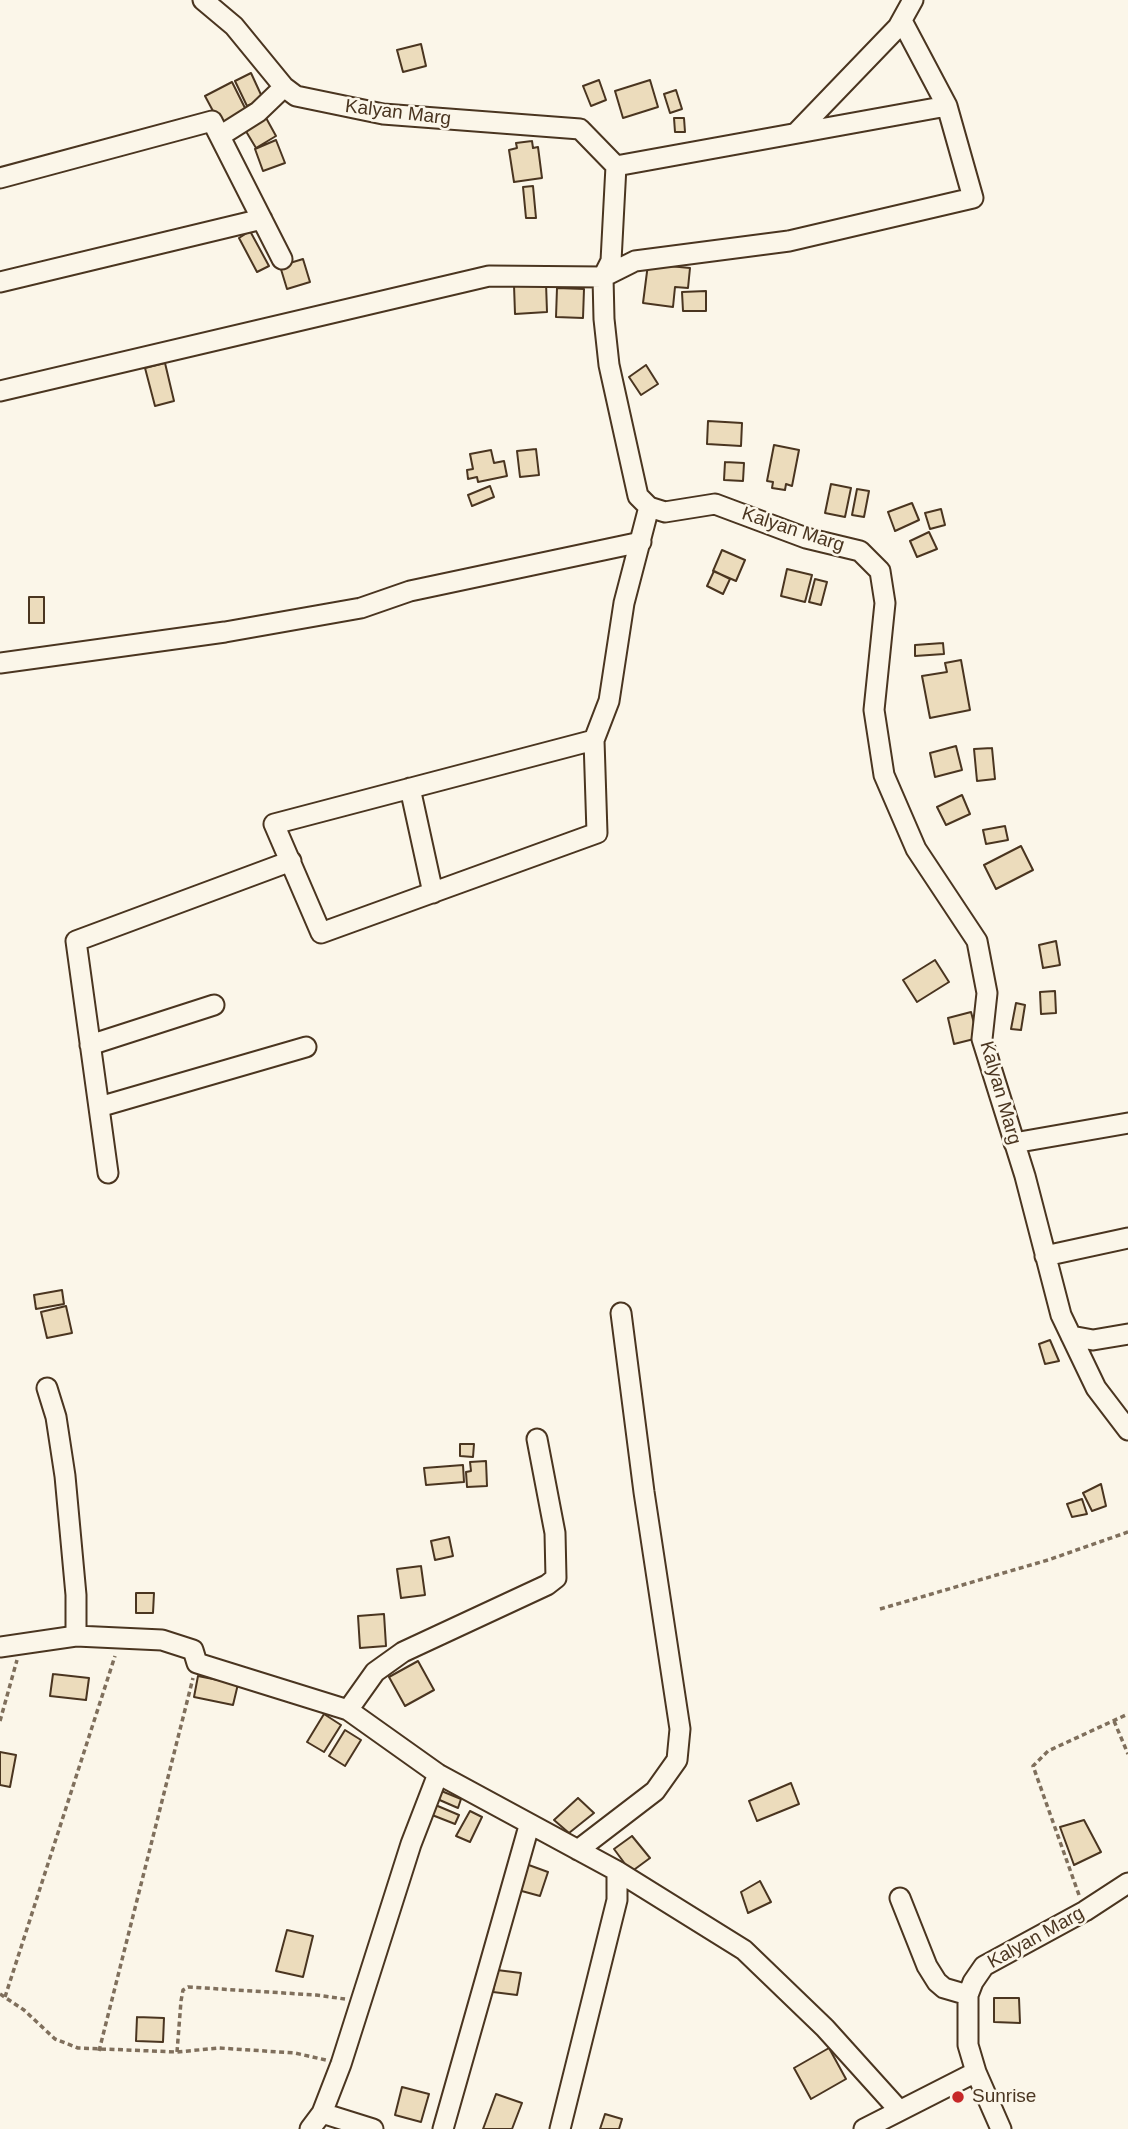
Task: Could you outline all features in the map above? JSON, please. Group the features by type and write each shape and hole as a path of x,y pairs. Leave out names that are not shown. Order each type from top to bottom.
{"street":[{"name":"Kalyan Marg","path":"202,0 234,26 284,87 296,96 383,114 580,129 616,166"},
{"path":"797,132 902,21 913,0"},
{"path":"0,391 489,276 603,277 635,261 789,241 973,198 947,106 902,21"},
{"path":"220,136 258,112 284,87"},
{"path":"594,740 274,824 321,933 597,834 594,740 609,701 624,603 649,507 638,496 609,365 603,277 611,261 616,166 947,106"},
{"path":"0,178 212,121 282,259"},
{"path":"0,282 262,219"},
{"name":"Kalyan Marg","path":"649,507 665,512 715,504 806,538 860,551 880,571 885,603 874,710 884,775 916,849 977,941 986,993 982,1039 1014,1143 1061,1315 1096,1388 1128,1430"},
{"path":"0,663 225,632 361,608 410,591 640,542"},
{"path":"410,788 433,892"},
{"path":"108,1173 76,941 291,862"},
{"path":"90,1045 214,1005"},
{"path":"99,1107 306,1047"},
{"path":"1014,1143 1128,1123"},
{"path":"1045,1256 1128,1238"},
{"path":"578,1850 655,1791 677,1760 680,1729 644,1492 621,1313"},
{"path":"1071,1336 1093,1340 1128,1334"},
{"path":"47,1388 56,1417 65,1475 76,1595 75,1636"},
{"path":"348,1710 375,1672 403,1653 547,1585 556,1578 555,1533 537,1439"},
{"path":"0,1647 75,1636 121,1637 182,1644 193,1650 197,1663 348,1710 438,1774 529,1826 617,1871 744,1950 825,2028 899,2110"},
{"path":"373,2129 316,2121 341,2064 403,1868 438,1774"},
{"path":"443,2129 529,1826"},
{"path":"561,2129 617,1900 617,1871"},
{"name":"Kalyan Marg","path":"968,1994 984,1966 1084,1911 1128,1883"},
{"path":"900,1898 927,1966 937,1982 944,1988 968,1994 968,2045 976,2072 1001,2129"},
{"path":"864,2129 976,2072"}],"path":[{"path":"880,1609 1074,1552 1128,1531"},
{"path":"121,1637 2,1996 24,2010 55,2039 78,2048 99,2051 177,2052 219,2049 295,2053 341,2064"},
{"path":"0,1721 22,1642"},
{"path":"99,2051 197,1663"},
{"path":"1084,1911 1033,1766 1048,1751 1128,1714"},
{"path":"1114,1721 1128,1755"},
{"path":"177,2052 181,2001 183,1990 188,1987 316,1994 360,2002"}],"building":[{"path":"421,44 426,66 403,72 397,50"},
{"path":"251,73 263,99 247,106 235,81"},
{"path":"599,80 606,100 591,106 583,86"},
{"path":"650,80 658,107 623,118 615,91"},
{"path":"232,82 247,112 221,126 205,96"},
{"path":"676,90 682,109 670,113 664,94"},
{"path":"265,116 276,136 256,148 244,128"},
{"path":"674,118 684,118 685,132 675,132"},
{"path":"276,140 285,163 263,171 255,149"},
{"path":"532,141 533,148 538,147 542,178 514,182 509,150 517,148 516,143"},
{"path":"533,186 536,218 526,218 523,187"},
{"path":"250,231 269,266 257,272 239,238"},
{"path":"303,259 310,282 287,289 280,266"},
{"path":"648,264 690,268 688,288 675,287 673,307 643,303"},
{"path":"546,283 547,312 515,314 514,285"},
{"path":"557,288 584,289 583,318 556,317"},
{"path":"706,291 706,311 683,311 682,292"},
{"path":"165,363 174,401 155,406 145,368"},
{"path":"646,365 658,384 641,395 629,377"},
{"path":"708,421 742,423 741,446 707,444"},
{"path":"774,445 799,450 792,486 786,484 785,490 772,488 773,482 767,481"},
{"path":"536,449 539,475 520,477 517,451"},
{"path":"491,450 494,463 504,461 507,476 478,482 477,477 468,479 467,470 473,469 470,454"},
{"path":"725,462 744,463 743,481 724,480"},
{"path":"831,484 851,488 845,517 825,513"},
{"path":"490,486 494,497 472,506 468,495"},
{"path":"857,489 869,491 864,517 852,515"},
{"path":"912,503 919,520 895,531 888,512"},
{"path":"941,509 945,525 930,529 925,513"},
{"path":"929,532 937,549 917,557 910,541"},
{"path":"722,550 745,560 736,581 713,571"},
{"path":"787,569 812,575 805,602 781,596"},
{"path":"714,571 730,579 723,594 707,586"},
{"path":"815,579 827,582 821,605 809,602"},
{"path":"29,597 44,597 44,623 29,623"},
{"path":"943,643 944,654 915,656 915,645"},
{"path":"961,660 970,710 930,718 922,676 947,672 945,663"},
{"path":"956,746 962,770 935,777 930,753"},
{"path":"992,748 995,779 977,781 974,749"},
{"path":"962,795 970,814 946,825 937,807"},
{"path":"1005,826 1008,840 986,844 983,830"},
{"path":"1021,846 1033,870 996,889 984,865"},
{"path":"1056,941 1060,965 1043,968 1039,945"},
{"path":"935,960 949,982 917,1002 903,980"},
{"path":"1055,991 1056,1013 1041,1014 1040,992"},
{"path":"1016,1003 1025,1005 1021,1030 1011,1029"},
{"path":"971,1012 978,1038 954,1044 948,1018"},
{"path":"62,1290 64,1304 36,1309 34,1295"},
{"path":"66,1306 72,1333 47,1338 41,1312"},
{"path":"1050,1340 1059,1361 1045,1364 1039,1344"},
{"path":"460,1444 474,1444 473,1457 460,1456"},
{"path":"486,1461 487,1486 467,1487 466,1472 471,1471 470,1462"},
{"path":"463,1465 464,1482 426,1485 424,1468"},
{"path":"1101,1484 1106,1506 1092,1511 1083,1493"},
{"path":"1082,1499 1087,1514 1072,1517 1067,1504"},
{"path":"449,1537 453,1556 435,1560 431,1541"},
{"path":"421,1566 425,1595 401,1598 397,1569"},
{"path":"136,1593 154,1593 153,1613 136,1613"},
{"path":"384,1614 386,1646 360,1648 358,1616"},
{"path":"418,1661 434,1690 405,1706 389,1677"},
{"path":"53,1674 89,1678 86,1700 50,1696"},
{"path":"198,1676 238,1684 233,1705 194,1697"},
{"path":"324,1714 341,1725 324,1752 307,1742"},
{"path":"345,1730 361,1740 345,1766 329,1756"},
{"path":"0,1752 16,1755 10,1787 0,1785"},
{"path":"791,1783 799,1804 757,1821 749,1801"},
{"path":"439,1790 461,1799 458,1808 435,1798"},
{"path":"578,1798 594,1813 569,1833 554,1820"},
{"path":"433,1804 459,1815 455,1824 427,1813"},
{"path":"470,1811 482,1817 470,1842 456,1836"},
{"path":"1084,1820 1101,1852 1074,1865 1060,1827"},
{"path":"632,1836 650,1858 631,1872 614,1849"},
{"path":"526,1864 548,1872 540,1896 518,1890"},
{"path":"760,1881 771,1902 748,1913 741,1892"},
{"path":"287,1930 313,1936 303,1977 276,1971"},
{"path":"497,1970 521,1973 517,1995 493,1992"},
{"path":"994,1998 1019,1998 1020,2023 994,2022"},
{"path":"137,2017 164,2018 163,2042 136,2041"},
{"path":"829,2048 846,2079 811,2099 794,2068"},
{"path":"402,2087 429,2094 421,2122 395,2115"},
{"path":"496,2094 522,2103 512,2129 483,2129"},
{"path":"605,2114 622,2119 619,2129 600,2129"}],"place":[{"name":"Sunrise","path":"958,2097"}]}
